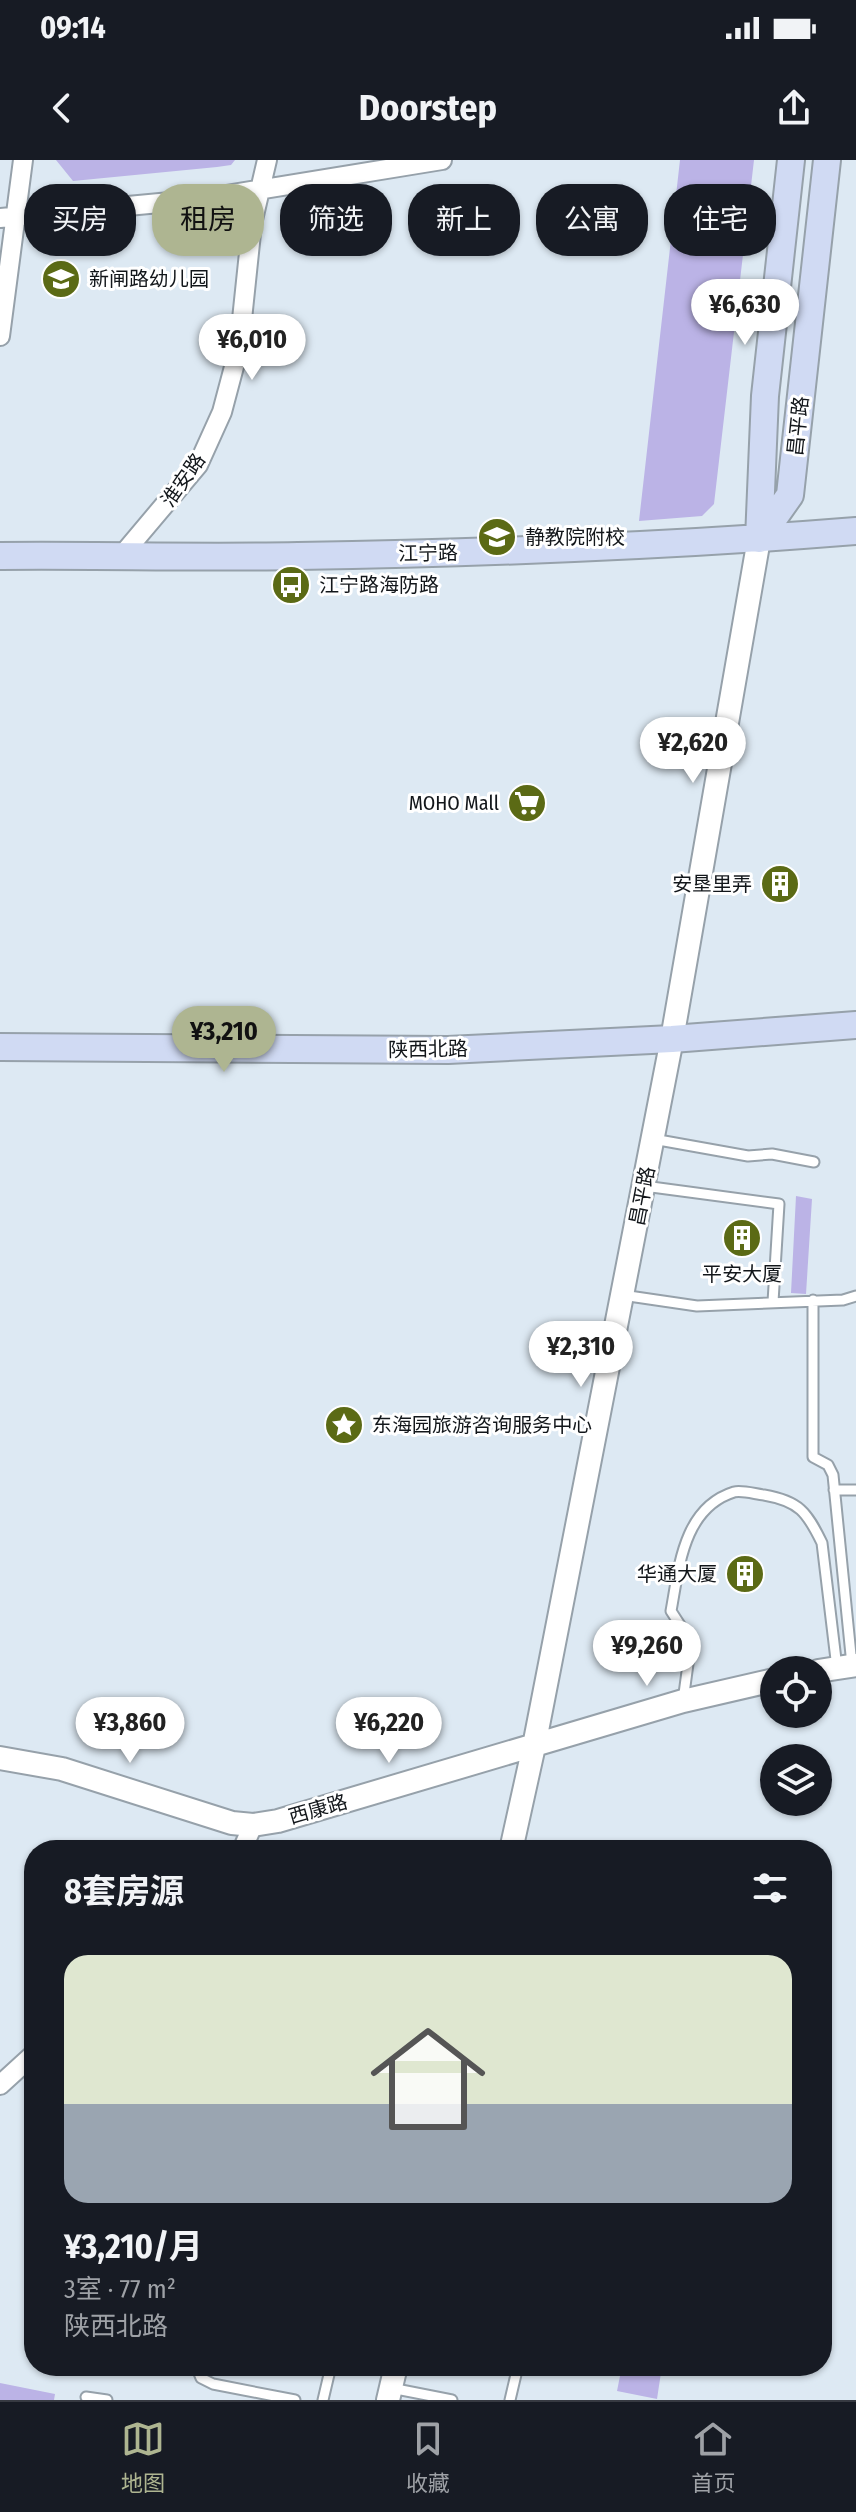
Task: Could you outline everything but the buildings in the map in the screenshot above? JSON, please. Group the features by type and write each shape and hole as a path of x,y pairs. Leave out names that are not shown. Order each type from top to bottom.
{"main road":[{"name":"昌平路","path":"759,539 765,396 791,160"},
{"name":"昌平路","path":"759,539 790,495 827,160"},
{"name":"江宁路","path":"0,556 123,554 294,557 466,553 759,539 856,531"},
{"name":"陕西北路","path":"0,1047 448,1050 672,1039 856,1025"}],"street":[{"path":"0,336 7,218 23,160"},
{"name":"淮安路","path":"261,184 267,160"},
{"path":"264,188 442,160"},
{"path":"7,218 152,204"},
{"name":"淮安路","path":"123,554 198,465 222,412 239,348 249,256"},
{"name":"昌平路","path":"513,1840 672,1039 759,539"},
{"name":"西康路","path":"0,1758 62,1769 232,1823 253,1825 278,1821 683,1701 760,1683"},
{"path":"246,1840 253,1825"},
{"path":"0,2085 24,2063"}],"lane":[{"path":"653,1139 748,1156 772,1154 814,1162"},
{"path":"644,1186 779,1204 773,1302"},
{"path":"622,1295 697,1306 843,1300 856,1296"},
{"path":"813,1300 813,1457 828,1465 833,1475 841,1667"},
{"path":"834,1490 856,1490"},
{"path":"683,1701 691,1642 671,1611 684,1541 696,1521 714,1503 736,1491 787,1499 802,1509 814,1525 822,1543 841,1667"},
{"path":"200,2376 213,2384 295,2400"},
{"path":"323,2400 329,2376"},
{"path":"510,2400 516,2376"},
{"path":"392,2385 452,2400"},
{"path":"86,2397 107,2400"}],"shaded area":[{"path":"56,160 235,160 231,165 217,167 73,181"},
{"path":"680,160 754,160 751,184 677,184"},
{"path":"669,256 743,256 714,504 702,516 639,521"},
{"path":"796,1196 812,1199 806,1294 791,1293"},
{"path":"620,2376 660,2376 657,2399 617,2391"},
{"path":"0,2383 55,2394 54,2400 0,2400"}],"place":[{"name":"新闸路幼儿园","path":"61,279"},
{"name":"静教院附校","path":"497,537"},
{"name":"江宁路海防路","path":"291,585"},
{"name":"MOHO Mall","path":"527,803"},
{"name":"安垦里弄","path":"780,884"},
{"name":"平安大厦","path":"742,1238"},
{"name":"东海园旅游咨询服务中心","path":"344,1425"},
{"name":"华通大厦","path":"745,1574"}]}
